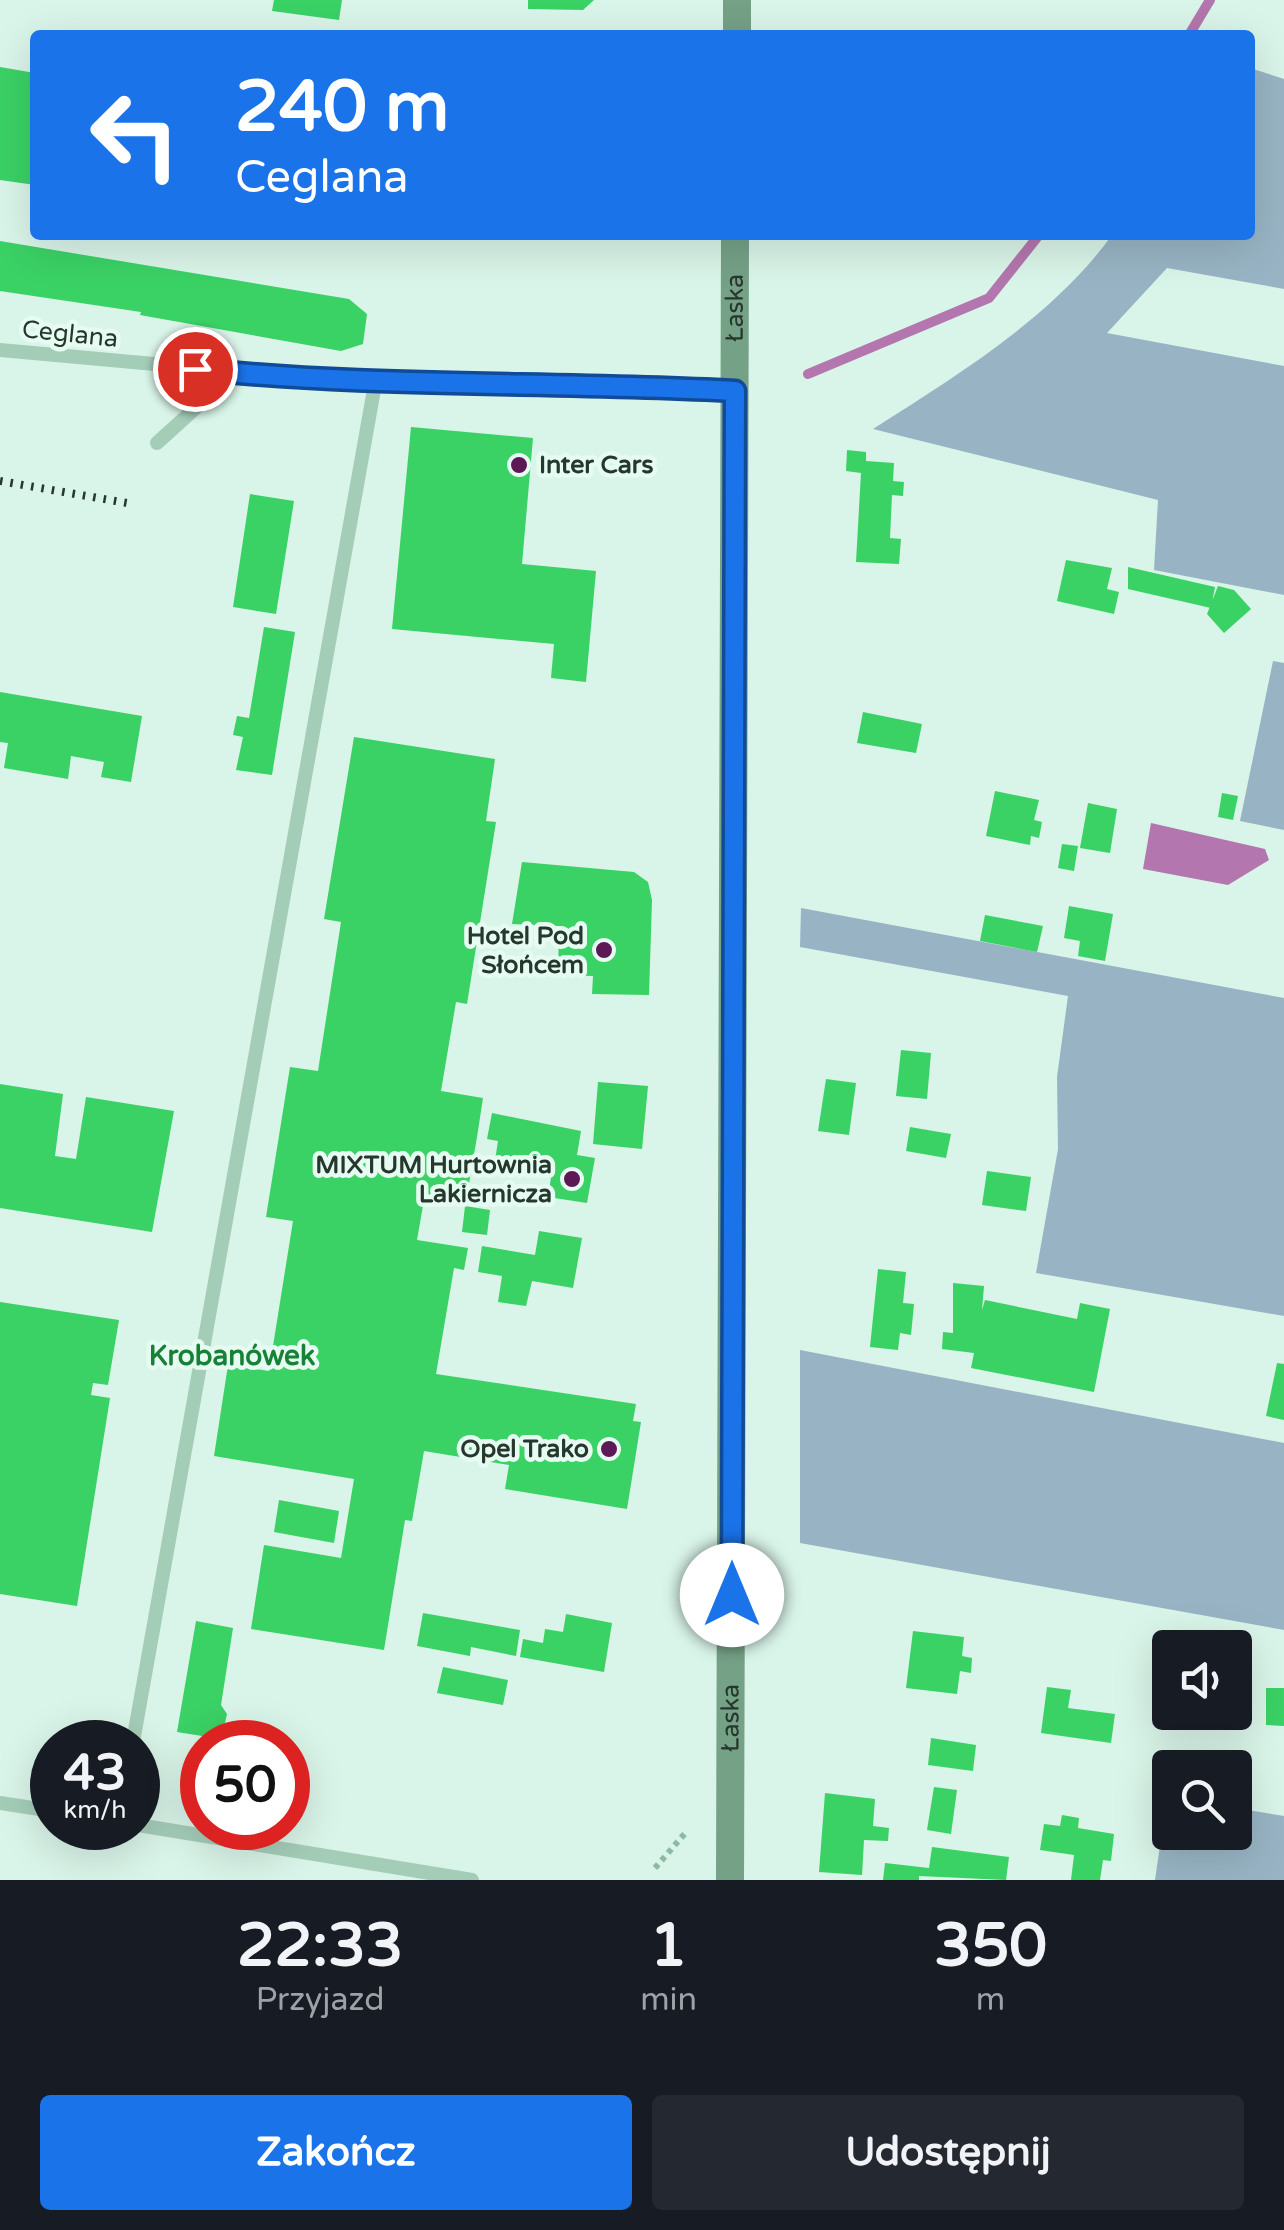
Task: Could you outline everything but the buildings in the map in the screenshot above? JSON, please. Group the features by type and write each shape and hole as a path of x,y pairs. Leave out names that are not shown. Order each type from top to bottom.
{"main road":[{"path":"737,0 737,30"},
{"name":"Łaska","path":"730,1880 736,240"}],"lane":[{"name":"Ceglana","path":"0,350 375,384 621,385 735,391"},
{"path":"157,443 234,373"},
{"path":"137,1720 375,384"},
{"path":"0,1802 30,1807"},
{"path":"160,1830 472,1880"}],"path":[{"path":"655,1868 687,1831"}],"shaded area":[{"path":"1255,70 1284,79 1284,289 1167,268 1107,333 1284,366 1284,595 1154,570 1158,500 873,429 1002,343 1088,265 1108,240 1255,240"},
{"path":"1273,661 1284,663 1284,830 1240,821"},
{"path":"1151,823 1265,849 1269,860 1228,885 1143,869"},
{"path":"801,908 1284,998 1284,1316 1036,1273 1058,1149 1057,1077 1068,996 800,947"},
{"path":"800,1350 1284,1443 1284,1630 800,1543"},
{"path":"1252,1811 1284,1816 1284,1880 1155,1880 1159,1850 1252,1850"}],"waterway":[{"path":"1192,30 1210,0"},
{"path":"808,374 989,298 1035,240"}],"railway":[{"path":"0,481 127,503"}],"place":[{"name":"Inter Cars","path":"519,465"},
{"name":"Hotel Pod Słońcem","path":"604,950"},
{"name":"MIXTUM Hurtownia Lakiernicza","path":"572,1179"},
{"name":"Opel Trako","path":"609,1449"}],"district":[{"name":"Krobanówek","path":"232,1356"}],"route":[{"path":"195,369 375,384 621,385 735,391 732,1595"}]}
